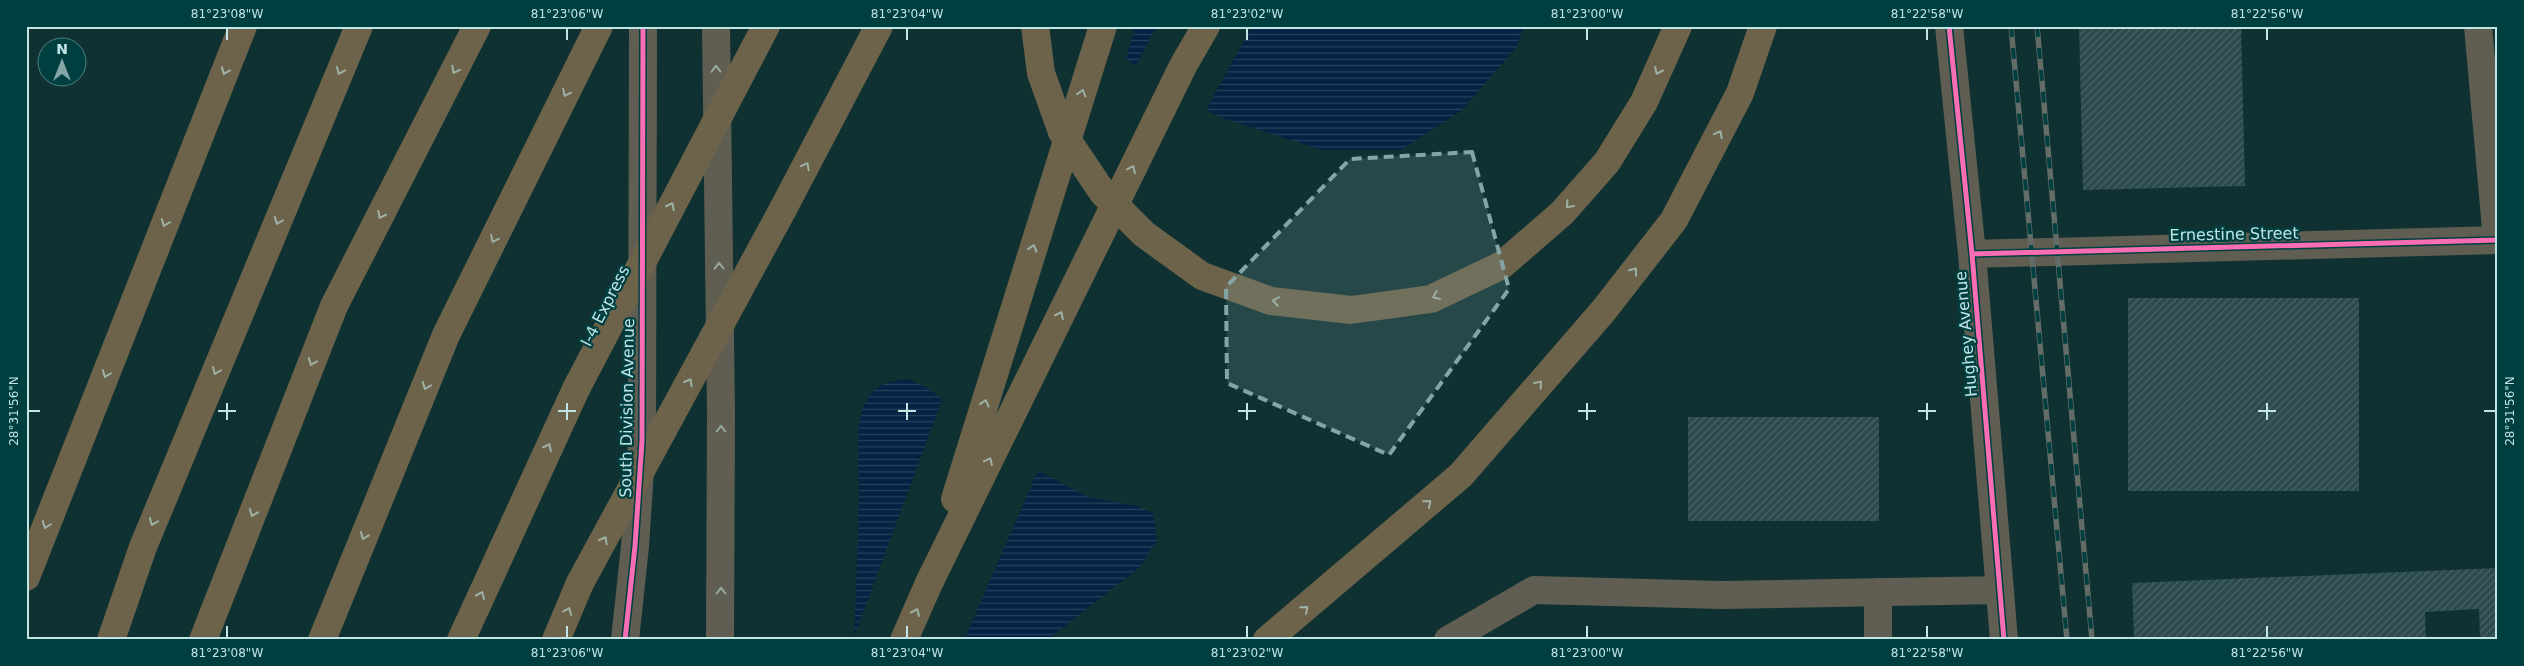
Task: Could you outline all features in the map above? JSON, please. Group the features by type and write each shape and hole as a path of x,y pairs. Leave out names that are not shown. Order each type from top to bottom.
{"highway":[{"path":"26,577 243,26"},
{"path":"111,640 143,547 359,26"},
{"path":"203,640 334,306 477,26"},
{"name":"I-4 Express","path":"461,640 576,389 766,26"},
{"path":"556,640 580,583 783,209 879,26"},
{"path":"1035,26 1041,73 1062,132 1102,193 1144,234 1202,276 1272,301 1351,310 1431,299 1502,265 1562,213 1608,162 1644,102 1678,26"},
{"path":"929,584 1103,26"},
{"path":"904,640 929,584 1183,66 1206,26"},
{"path":"1268,640 1461,475 1604,310 1674,220 1740,93 1763,26"},
{"path":"322,640 446,335 593,38"}],"street":[{"name":"South Division Avenue","path":"626,640 636,546 642,441 643,26"},
{"path":"716,26 721,414 720,640"},
{"name":"Hughey Avenue","path":"1949,26 1972,254 2004,640"},
{"path":"2478,26 2497,240"},
{"name":"Ernestine Street","path":"1972,254 2497,240"},
{"path":"1448,640 1534,590 1721,595 2000,590"},
{"path":"1878,592 1878,640"}],"highlighted area":[{"path":"1472,152 1509,289 1389,455 1227,383 1226,287 1350,159"}],"water":[{"path":"1122,26 1524,26 1516,48 1461,111 1401,150 1322,150 1219,117 1135,69 1120,50"},
{"path":"907,379 928,388 1020,461 1088,497 1137,506 1153,513 1157,540 1140,567 1047,640 854,640 858,549 858,432 860,419 868,398 876,389 890,382"}],"pier":[{"path":"1119,26 1136,26 1125,61 1117,51"},
{"path":"1157,26 1252,26 1205,112 1134,71 1125,61 1136,65"},
{"path":"943,397 1022,459 1039,468 964,640 853,640"}],"building":[{"path":"2079,26 2241,26 2245,186 2083,190"},
{"path":"2128,298 2359,298 2359,491 2128,491"},
{"path":"1688,417 1879,417 1879,521 1688,521"},
{"path":"2498,568 2498,640 2480,640 2479,609 2425,612 2426,640 2134,640 2132,583"}],"railway":[{"path":"2011,26 2067,640"},
{"path":"2037,26 2092,640"}],"cycle path":[{"path":"625,640 635,546 642,441 643,26"},
{"path":"1949,26 1972,254 2004,640"},
{"path":"1972,254 2498,240"}]}
